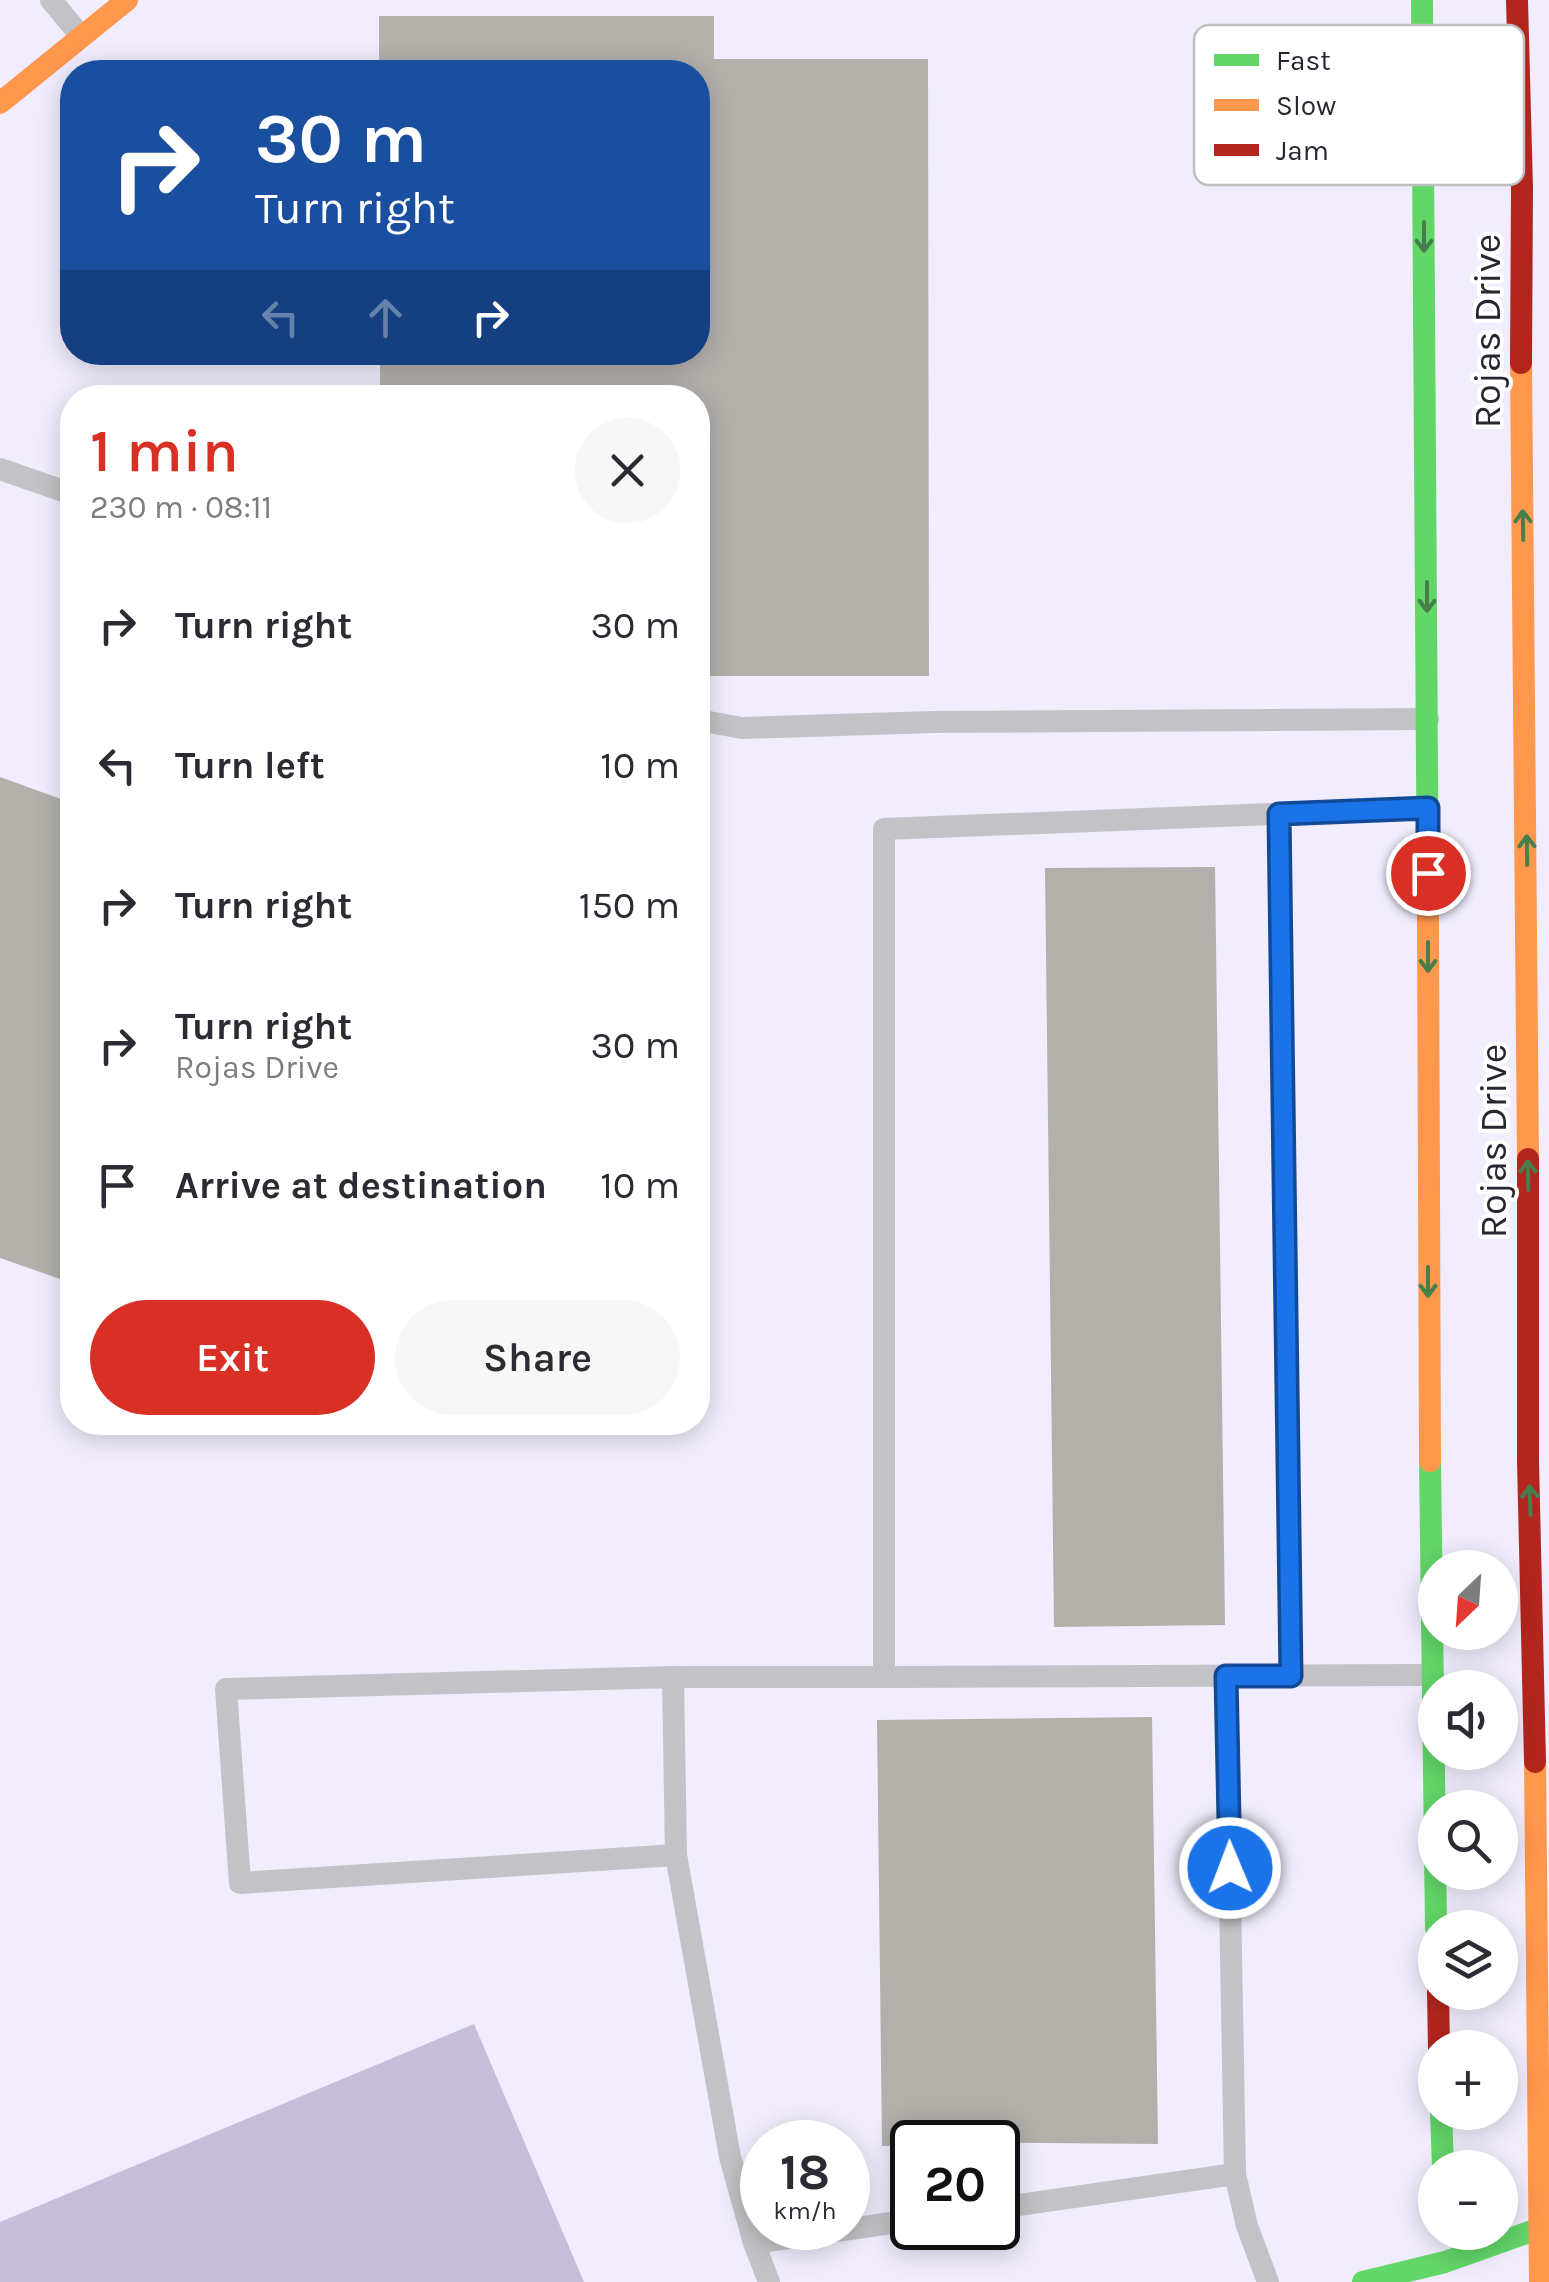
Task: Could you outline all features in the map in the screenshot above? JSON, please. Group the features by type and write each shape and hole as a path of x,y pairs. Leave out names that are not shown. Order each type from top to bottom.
{"main road":[{"path":"0,103 128,0"},
{"name":"Rojas Drive","path":"1422,0 1422,25"},
{"name":"Rojas Drive","path":"1517,0 1518,25"},
{"name":"Rojas Drive","path":"1424,185 1432,1670"},
{"name":"Rojas Drive","path":"1522,185 1528,1461 1544,2227 1540,2282"},
{"name":"Rojas Drive","path":"1434,1770 1436,1910"},
{"path":"1363,2282 1445,2272 1544,2227"}],"lane":[{"path":"51,0 80,35"},
{"path":"0,468 60,490"},
{"path":"710,722 742,728 932,722 1428,720"},
{"path":"884,1677 884,829 1428,808"},
{"path":"1279,814 1291,1676"},
{"path":"676,1854 240,1882 226,1688 673,1677 1418,1675"},
{"path":"1226,1676 1235,2174 1268,2282"},
{"path":"673,1677 676,1854 730,2157 740,2193"},
{"path":"1020,2205 1235,2174"},
{"path":"757,2250 769,2282"}],"shaded area":[{"path":"0,0 1549,0 1549,2282 0,2282"},
{"path":"474,2024 584,2282 0,2282 0,2222"}],"building":[{"path":"379,16 714,16 714,59 928,59 929,676 710,676 710,385 380,385 380,365 710,365 710,60 379,60"},
{"path":"0,777 60,799 60,1279 0,1258"},
{"path":"1215,867 1225,1625 1054,1627 1045,868"},
{"path":"1152,1717 1158,2144 1020,2143 1020,2120 890,2120 890,2146 882,2146 877,1720"}],"traffic: fast":[{"path":"1422,0 1422,25"},
{"path":"1423,185 1428,918"},
{"path":"1430,1461 1436,1910"},
{"path":"1442,2130 1442,2150"},
{"path":"1363,2282 1445,2262 1549,2225"}],"traffic: slow":[{"path":"0,103 127,0"},
{"path":"1521,363 1528,1159"},
{"path":"1428,918 1430,1461"},
{"path":"1535,1762 1540,2282"}],"traffic: jam":[{"path":"1517,0 1518,25"},
{"path":"1521,363 1522,185"},
{"path":"1528,1159 1528,1461 1535,1762"},
{"path":"1438,2010 1439,2030"}],"route":[{"path":"1230,1868 1226,1676 1291,1676 1279,814 1428,808 1428,873"}]}
